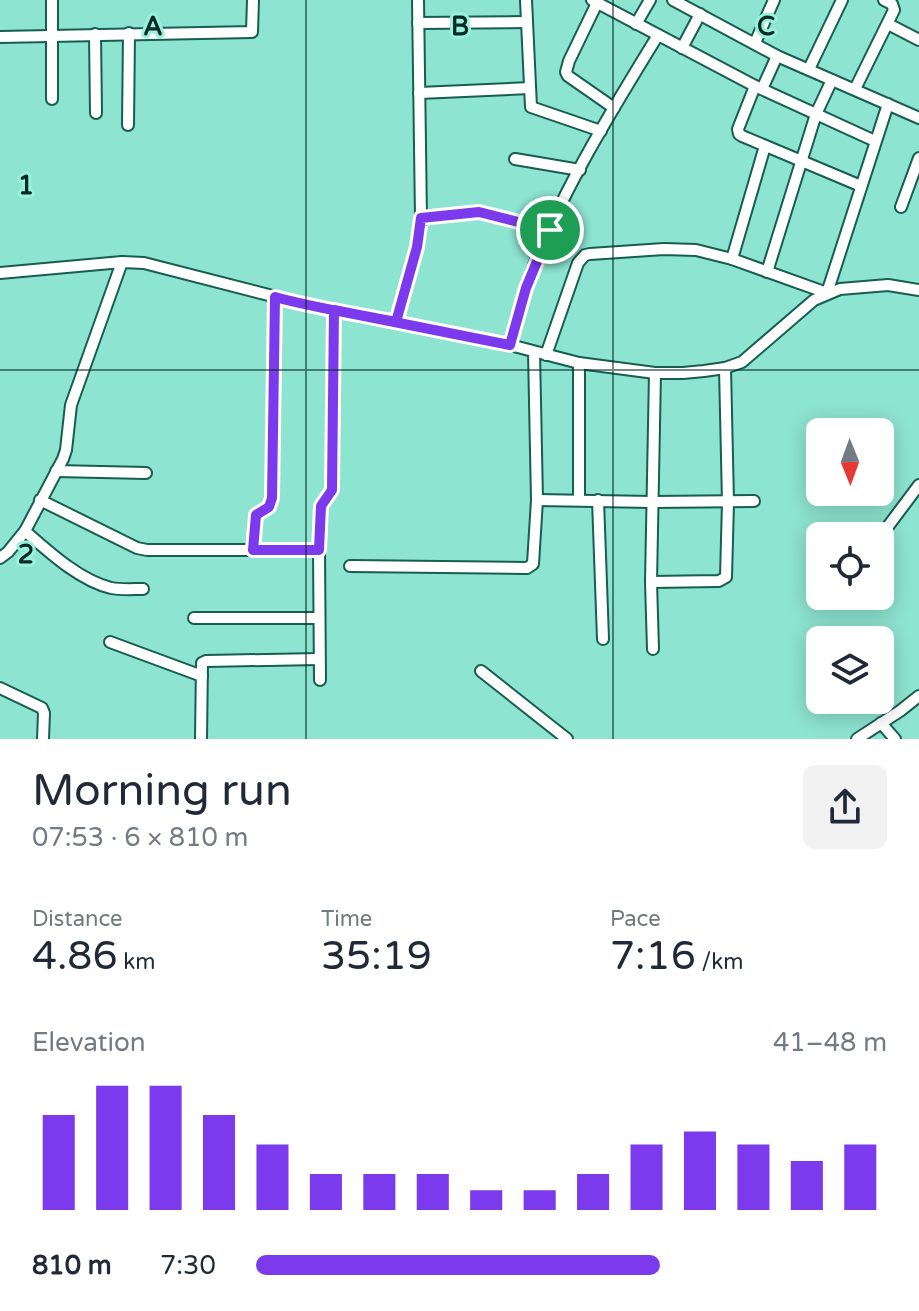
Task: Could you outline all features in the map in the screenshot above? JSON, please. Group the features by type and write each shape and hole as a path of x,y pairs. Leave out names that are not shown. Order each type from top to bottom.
{"street":[{"path":"52,0 52,99"},
{"path":"0,37 252,32 253,0"},
{"path":"396,322 417,247 421,218 418,0"},
{"path":"526,0 530,104 534,109 601,131"},
{"path":"636,24 650,0"},
{"path":"673,0 777,56 919,118"},
{"path":"755,43 774,0"},
{"path":"809,69 842,0"},
{"path":"855,89 894,10 892,4 884,0"},
{"path":"614,108 566,72 595,2 758,87 875,141"},
{"path":"682,48 700,14"},
{"path":"418,23 527,22"},
{"path":"888,24 919,40"},
{"path":"128,125 129,33"},
{"path":"95,34 96,113"},
{"path":"510,345 526,288 550,230 601,131 658,35"},
{"path":"777,56 758,87 738,129 739,134 861,186"},
{"path":"767,272 816,114 832,80"},
{"path":"419,93 530,88"},
{"path":"827,293 888,104"},
{"path":"732,259 765,146"},
{"path":"901,207 919,158"},
{"path":"515,159 580,170"},
{"path":"421,218 479,212 550,230"},
{"path":"546,355 578,263 585,255 598,252 682,249 732,259 827,293"},
{"path":"0,273 122,262 144,263 275,297 510,345 579,363 655,373 725,368 742,362 827,293 888,285 919,290"},
{"path":"0,558 25,531 66,450 71,405 122,262"},
{"path":"253,550 256,515 269,507 272,498 275,297"},
{"path":"320,680 319,550 321,506 332,490 334,310"},
{"path":"350,566 531,567 535,562 537,500 534,352"},
{"path":"579,363 579,500"},
{"path":"651,582 723,580 727,573 725,368"},
{"path":"653,649 651,582 655,373"},
{"path":"56,471 146,473"},
{"path":"891,522 919,485"},
{"path":"40,500 137,548 147,550 319,550"},
{"path":"537,500 754,501"},
{"path":"598,500 603,639"},
{"path":"25,531 61,562 103,585 118,589 143,589"},
{"path":"194,618 319,618"},
{"path":"110,642 202,676"},
{"path":"201,739 202,663 209,660 319,659"},
{"path":"481,671 567,739"},
{"path":"0,688 42,708 43,739"},
{"path":"857,739 919,696"},
{"path":"881,723 895,739"}],"route":[{"path":"479,212 550,230 526,288 510,345 334,310 332,490 321,506 319,550 253,550 254,520 256,515 269,507 272,498 275,297 396,322 417,247 421,218 479,212"}]}
